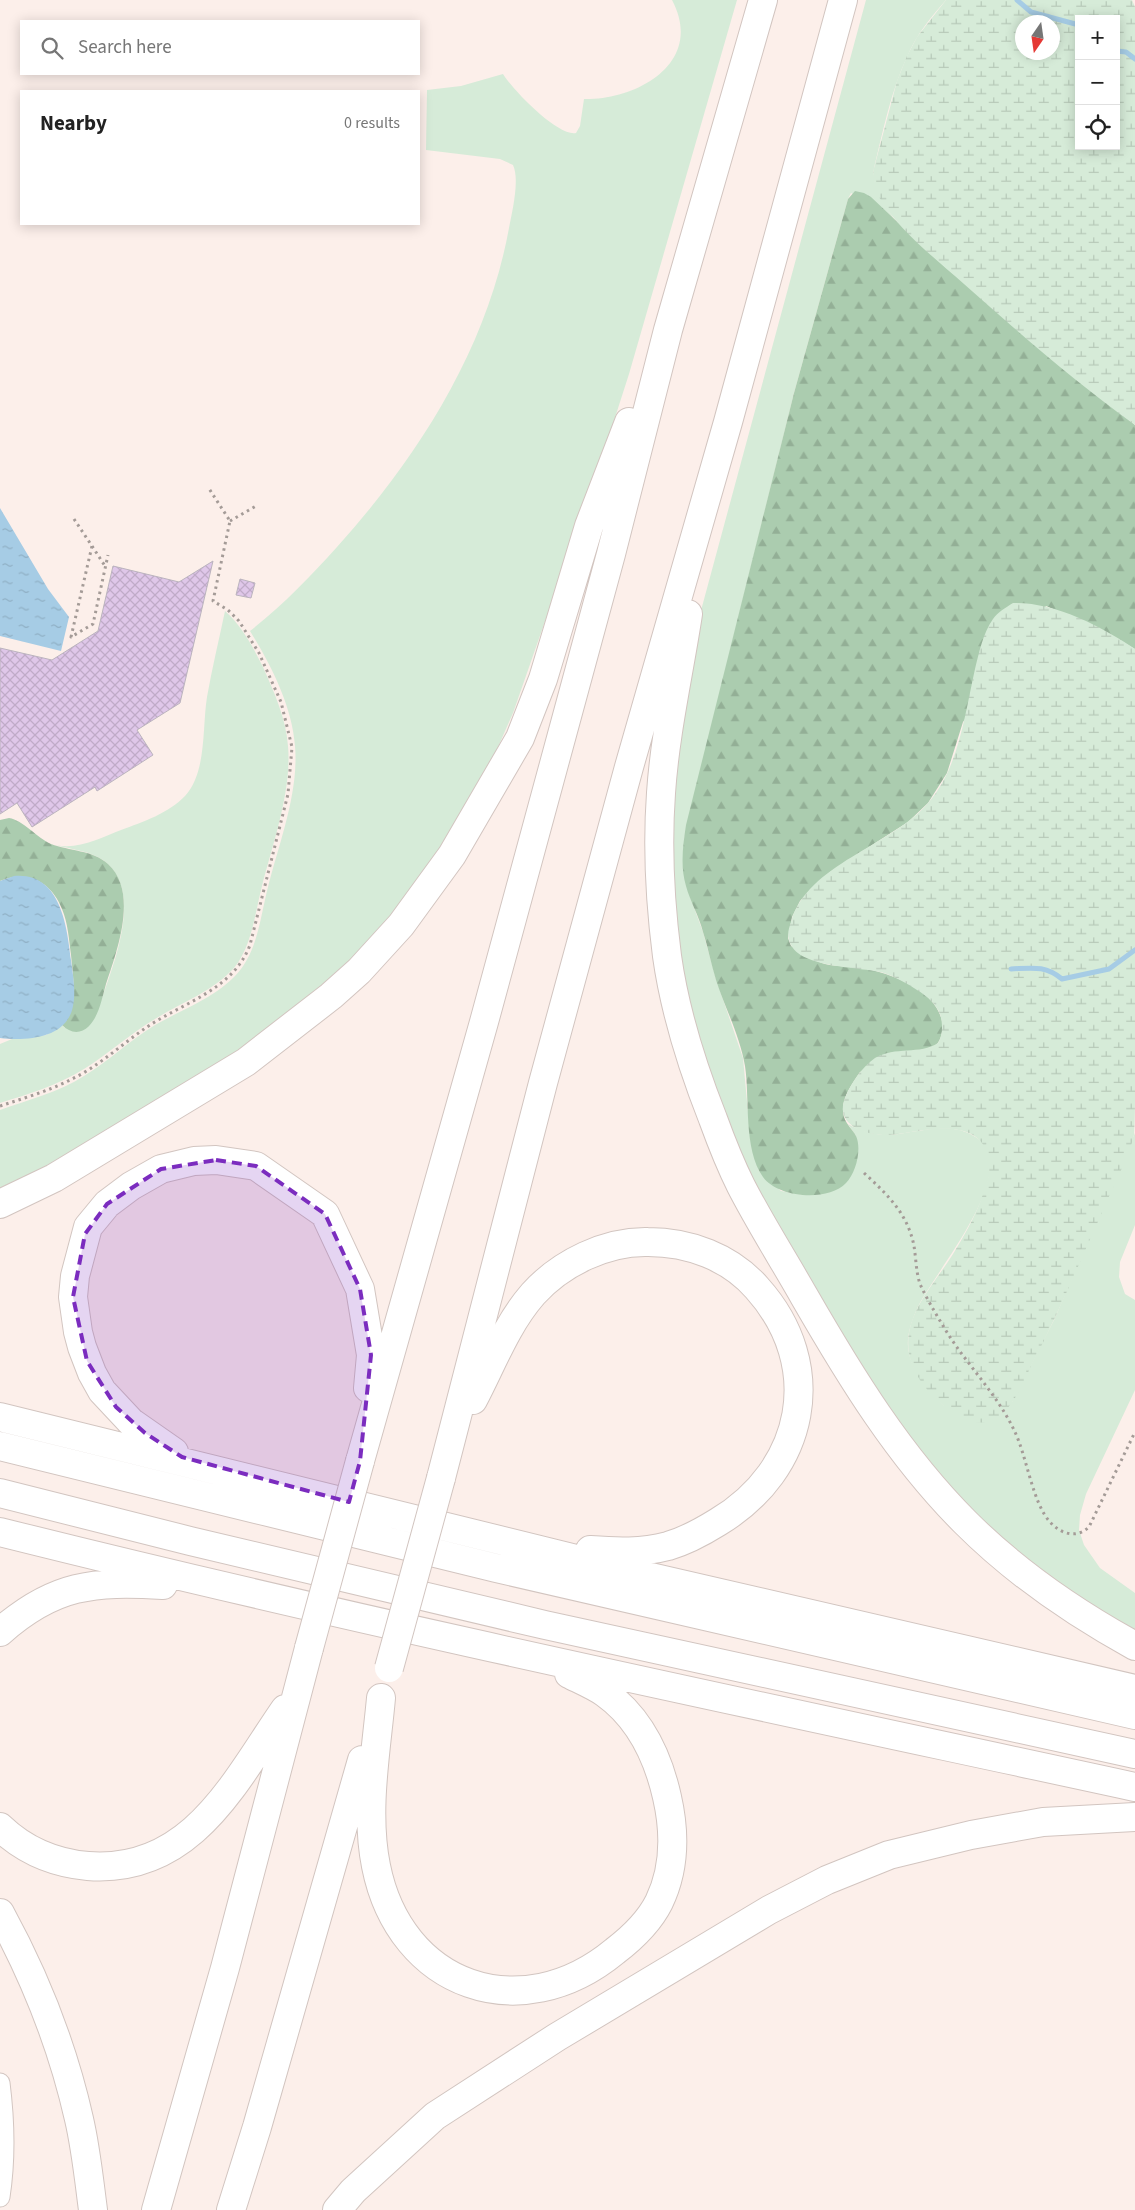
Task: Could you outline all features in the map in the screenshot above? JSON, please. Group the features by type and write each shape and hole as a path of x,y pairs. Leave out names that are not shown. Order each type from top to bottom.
{"highway":[{"path":"156,2210 225,1968 296,1694 360,1461 484,1022 682,280 764,0"},
{"path":"231,2210 257,2127 390,1668 543,1083 626,776 720,449 843,0"},
{"path":"0,1204 54,1178 246,1062 331,996 359,971 401,925 423,897 452,854 520,738 543,679 589,526 682,280"},
{"path":"720,449 689,611 670,726 661,790 660,817 661,887 667,956 678,1016 697,1081 740,1184 764,1228 838,1356 914,1465 964,1521 1004,1558 1084,1617 1135,1646"},
{"path":"217,1469 182,1457 170,1450 131,1422 110,1401 92,1374 87,1361 78,1332 73,1297 75,1276 85,1234 88,1227 107,1204 130,1186 160,1169 194,1161 216,1160 256,1166 325,1214 360,1289 372,1355 360,1461"},
{"path":"450,1443 516,1316 533,1293 547,1280 574,1261 616,1246 638,1242 669,1243 692,1247 729,1264 748,1278 767,1298 776,1312 792,1346 796,1364 799,1396 797,1414 792,1434 766,1482 736,1512 702,1532 670,1545 644,1551 623,1552 504,1541"},
{"path":"0,1417 625,1571 1135,1689"},
{"path":"0,1446 496,1568 1135,1715"},
{"path":"0,1494 545,1625 1135,1754"},
{"path":"0,1532 542,1659 1135,1787"},
{"path":"0,1632 28,1608 62,1592 93,1585 134,1583 237,1589"},
{"path":"381,1698 370,1808 370,1831 380,1884 397,1924 408,1940 436,1967 449,1976 495,1990 534,1989 556,1984 593,1968 628,1941 649,1918 659,1902 667,1879 673,1842 672,1825 662,1774 656,1757 636,1724 606,1693 542,1659"},
{"path":"0,1827 20,1844 36,1853 62,1863 110,1866 126,1864 157,1855 186,1838 220,1804 296,1694"},
{"path":"337,2210 358,2186 435,2116 557,2037 769,1910 826,1880 889,1855 971,1835 1043,1822 1135,1817"},
{"path":"0,1913 24,1960 60,2050 79,2118 93,2210"}],"street":[{"path":"0,2083 5,2119 5,2158 0,2197"}],"path":[{"path":"0,1106 55,1087 82,1074 151,1024 221,984 238,967 248,950 288,794 292,747 281,702 263,660 239,621 220,604 213,601 230,521 208,487"},
{"path":"230,521 256,506"},
{"path":"74,519 106,567"},
{"path":"92,546 71,637 93,624 108,555"},
{"path":"864,1173 889,1196 905,1220 913,1245 921,1284 952,1341 1011,1424 1045,1514 1058,1529 1073,1534 1084,1532 1092,1524 1135,1432"}],"highlighted area":[{"path":"216,1160 256,1166 325,1214 360,1289 371,1355 360,1461 349,1502 182,1457 145,1433 116,1407 87,1361 73,1297 85,1234 107,1204 161,1169"}],"green space":[{"path":"672,0 737,0 629,374 602,458 513,713 491,763 446,842 389,919 340,971 244,1049 75,1152 0,1193 0,1110 74,1082 155,1025 223,987 241,969 255,941 291,800 294,782 295,746 290,716 285,701 273,672 250,631 295,591 337,547 395,476 421,438 445,399 466,358 484,316 499,273 509,228 516,187 513,165 500,159 426,150 427,90 461,86 503,74 525,100 547,120 558,128 576,133 580,126 584,99 605,98 625,93 661,73 673,59 680,42 680,22"},
{"path":"866,0 946,0 919,34 901,70 888,111 874,168 875,182 882,201 894,219 882,208 851,193 848,199 794,393 687,825 684,841 689,894 743,1058 750,1134 759,1171 781,1191 805,1195 830,1191 856,1136 848,1124 874,1134 884,1135 931,1129 955,1129 977,1138 988,1153 989,1174 982,1198 955,1249 917,1309 909,1332 908,1346 912,1364 920,1379 944,1406 1012,1402 1054,1320 1135,1133 1135,1225 1120,1262 1119,1277 1125,1294 1135,1300 1135,1390 1086,1494 1080,1515 1079,1530 1084,1545 1100,1568 1135,1593 1135,1635 1110,1621 1006,1546 915,1451 780,1239 722,1123 678,966 669,820 696,629"},
{"path":"946,0 1132,0 1135,7 1135,425 1091,392 1005,321 907,232 896,221 879,197 874,182 874,168 897,81 917,37"},
{"path":"855,191 871,197 944,266 1135,425 1135,649 1098,628 1046,606 963,722 947,773 928,803 908,822 830,872 800,901 792,917 788,938 791,946 821,963 858,967 899,979 922,992 931,1000 938,1010 942,1021 941,1038 935,1046 860,1072 847,1093 843,1105 845,1120 858,1141 857,1161 853,1173 850,1179 838,1189 828,1193 803,1195 791,1193 770,1184 763,1177 752,1152 743,1055 716,980 701,926 686,886 683,856 686,825 794,393 848,199"},
{"path":"1013,603 1045,607 1077,617 1108,632 1135,649 1135,1124 1132,1144 1125,1162 1060,1308 1018,1392 1006,1410 996,1419 978,1422 966,1420 954,1414 927,1389 916,1374 910,1358 908,1343 910,1329 920,1303 957,1247 979,1204 989,1170 989,1161 984,1146 975,1136 963,1131 948,1129 933,1129 890,1135 872,1134 848,1122 844,1116 843,1108 850,1087 861,1071 875,1058 891,1052 923,1049 938,1043 942,1029 940,1014 934,1004 924,995 892,976 873,971 830,965 803,956 794,949 789,940 788,933 800,902 814,885 832,870 894,832 928,803 939,789 954,757 984,637 995,617"},
{"path":"225,611 242,630 263,667 282,715 288,746 287,780 281,816 245,950 234,968 226,976 146,1025 84,1069 32,1093 0,1103 0,1044 12,1039 46,1035 62,1025 65,1028 99,1007 122,930 124,910 122,890 116,874 98,857 86,852 56,845 73,846 97,840 155,816 179,802 185,796 197,775 200,762 207,697"},
{"path":"9,818 19,822 51,844 88,853 102,859 117,876 122,890 124,906 120,939 98,1012 89,1026 82,1031 68,1030 62,1025 71,1010 74,983 67,926 57,899 45,885 37,880 20,877 0,881 0,820"}],"water":[{"path":"0,508 48,589 69,617 61,651 0,636"},
{"path":"14,876 30,877 42,883 52,892 59,904 67,932 74,989 73,1006 69,1017 63,1025 44,1036 22,1039 0,1038 0,881"}],"building":[{"path":"213,561 180,703 137,730 153,755 97,791 95,787 32,827 17,803 0,814 0,648 52,660 98,631 113,566 179,582"},
{"path":"240,579 255,583 251,598 236,595"}],"waterway":[{"path":"1017,0 1031,12 1075,24"},
{"path":"1120,51 1126,52 1135,59"},
{"path":"1011,969 1044,969 1062,979 1109,969 1135,950"}]}
